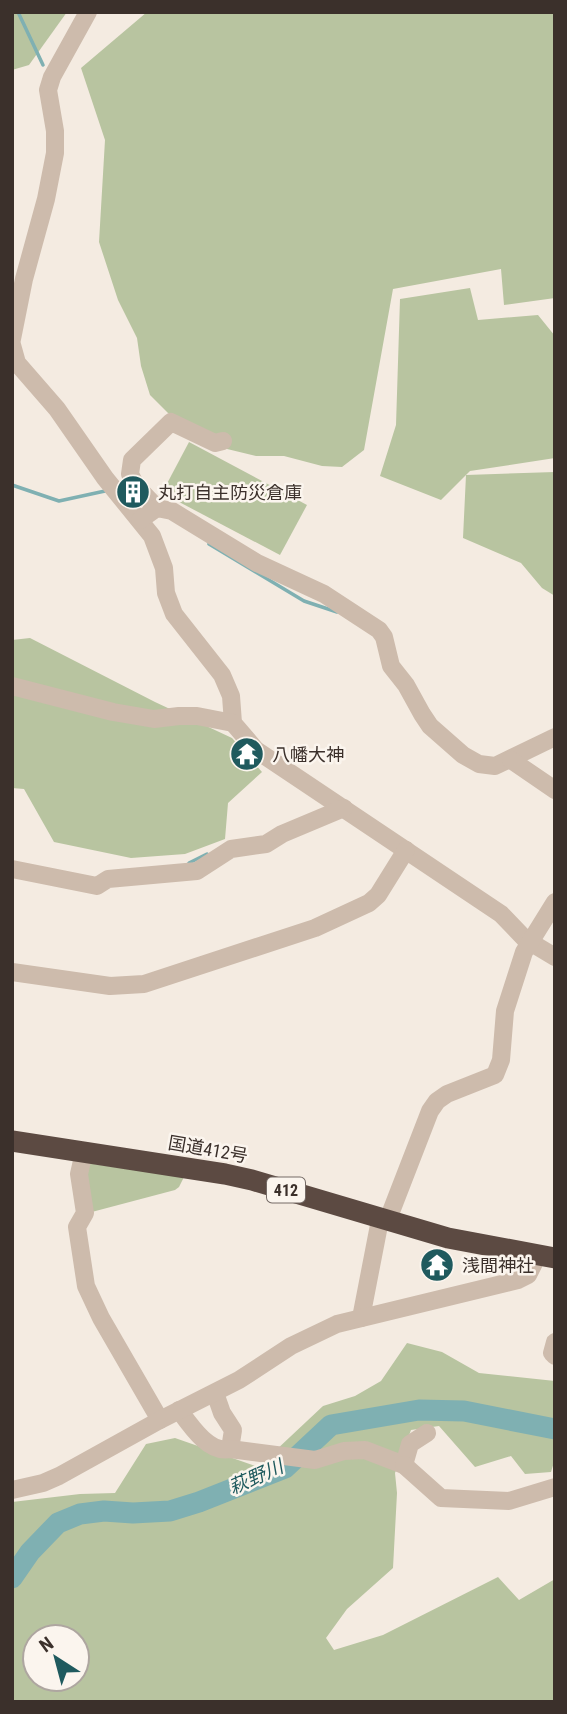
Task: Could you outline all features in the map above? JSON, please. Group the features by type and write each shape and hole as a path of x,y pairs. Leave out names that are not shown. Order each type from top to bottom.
{"highway":[{"name":"国道412号","path":"12,1141 252,1180 448,1238 547,1257"}],"street":[{"path":"14,330 55,153 55,131 48,89 88,12"},
{"path":"12,345 17,363 57,408 112,486 149,514 172,511 202,527 236,551 324,594 379,630 384,637 391,666 406,685 430,726 463,755 479,764 495,766 515,763 555,737"},
{"path":"223,442 215,443 171,422 132,460 130,474 149,514 164,568 166,593 174,614 204,649 229,689 233,723"},
{"path":"12,686 113,712 155,719 197,716 233,723 256,750 501,914 530,942 555,957"},
{"path":"515,763 555,790"},
{"path":"12,869 97,886 108,879 197,871 231,849 266,844 282,834 344,808"},
{"path":"12,972 110,986 144,984 315,928 369,904 378,895 406,850"},
{"path":"361,1318 384,1221 429,1111 447,1094 495,1075 500,1067 505,1011 524,952 555,902"},
{"path":"84,1152 79,1174 85,1213 77,1227 86,1286 101,1318 160,1420"},
{"path":"12,1490 43,1483 59,1476 215,1393 315,1332 517,1280 528,1275 547,1257"},
{"path":"555,1342 552,1353 555,1356"},
{"path":"215,1393 222,1413 233,1430 230,1449"},
{"path":"179,1410 213,1447 222,1451 230,1449 315,1460 344,1451 365,1450 404,1465 441,1498 509,1501 555,1487"},
{"path":"404,1465 410,1444 427,1433"}],"green space":[{"path":"12,12 67,12 29,65 12,70"},
{"path":"147,12 555,12 555,298 504,305 501,269 393,289 364,450 342,467 322,466 284,456 256,456 223,448 172,417 150,395 141,366 137,338 118,300 99,242 105,140 81,68"},
{"path":"470,288 478,320 538,315 555,336 555,458 470,471 441,500 380,476 396,425 400,299"},
{"path":"189,442 307,505 280,555 162,493"},
{"path":"555,472 555,596 542,588 521,563 463,538 466,475"},
{"path":"30,638 232,738 262,772 228,803 225,839 185,854 131,858 54,842 24,789 12,788 12,640"},
{"path":"87,1163 184,1177 175,1190 88,1213"},
{"path":"407,1343 442,1352 479,1373 555,1381 555,1459 551,1472 525,1474 511,1456 475,1467 439,1426 411,1430 395,1473 397,1493 393,1568 347,1609 326,1638 334,1650 383,1635 498,1577 519,1600 555,1579 555,1702 12,1702 12,1502 115,1493 146,1444 175,1438 258,1467 323,1406 355,1396 381,1381"}],"waterway":[{"path":"18,12 43,65"},
{"path":"12,485 59,501 105,491"},
{"path":"209,544 304,601 337,612"},
{"path":"189,863 207,854"},
{"name":"萩野川","path":"12,1578 30,1552 58,1523 80,1514 104,1511 170,1511 199,1502 285,1468 331,1425 419,1410 464,1411 555,1429"}],"place":[{"name":"丸打自主防災倉庫","path":"133,492"},
{"name":"八幡大神","path":"247,754"},
{"name":"浅間神社","path":"437,1265"}]}
